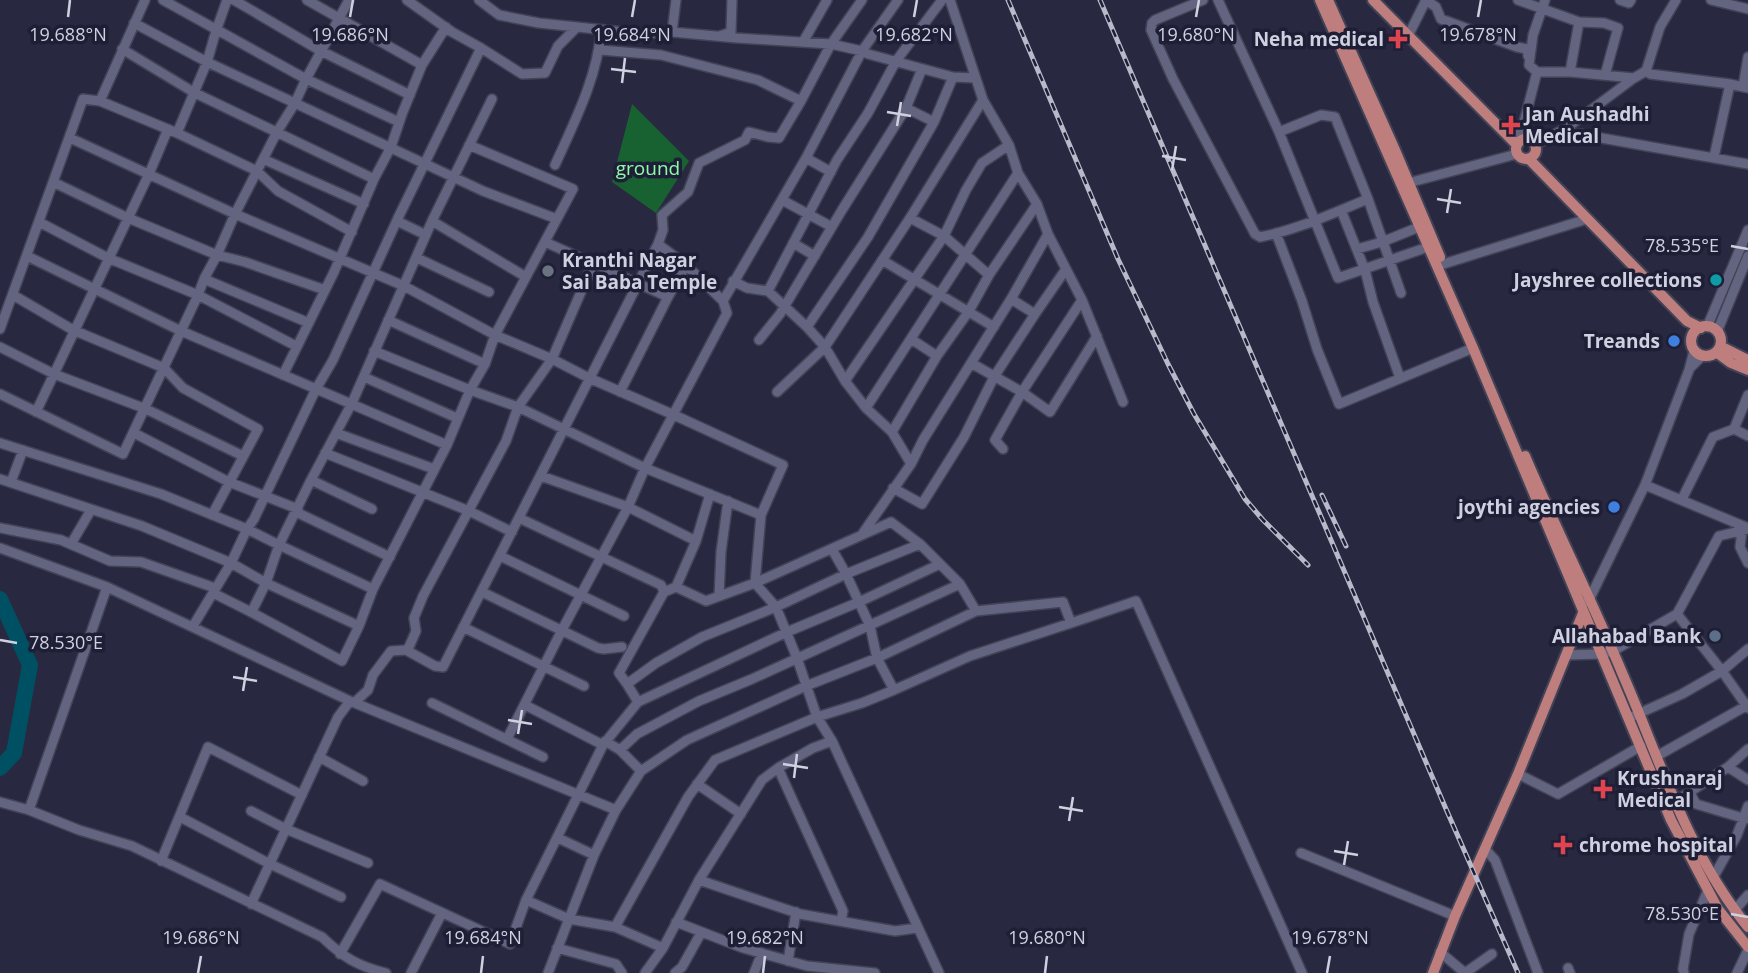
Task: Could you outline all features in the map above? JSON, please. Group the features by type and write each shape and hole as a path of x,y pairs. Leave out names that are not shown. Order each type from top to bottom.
{"main road":[{"path":"1320,0 1405,183 1428,247 1440,264 1476,339 1526,460 1613,650 1641,746 1671,820 1708,890 1748,949"},
{"path":"1328,0 1601,654 1657,756 1699,852 1734,911 1748,927"},
{"path":"1373,0 1518,147 1522,158 1529,159 1687,321 1708,329 1720,340 1718,349 1710,356 1698,353 1691,344 1687,321"},
{"path":"1518,147 1527,139 1535,145 1534,155 1529,159"},
{"path":"1691,337 1695,331 1708,329"},
{"path":"1718,349 1748,360"},
{"path":"1718,349 1731,363 1748,370"},
{"path":"1433,973 1583,613"}],"street":[{"path":"100,101 145,0"},
{"path":"163,0 306,79 399,122"},
{"path":"36,412 149,174 195,93 208,62 227,0"},
{"path":"234,0 321,51 410,95"},
{"path":"307,0 422,65"},
{"path":"0,394 123,454 235,214 349,0"},
{"path":"407,0 452,32 522,74 545,73 558,46 577,27"},
{"path":"479,0 499,15 539,23 642,34 672,32 831,44 953,78 975,78"},
{"path":"672,32 676,0"},
{"path":"719,37 731,32 732,0"},
{"path":"803,42 827,0"},
{"path":"251,904 339,714 368,690 373,675 391,651 406,650 435,666 443,667 658,244 663,230 662,215 688,192 699,163 745,140 749,132 768,138 779,138 831,44 862,0"},
{"path":"723,301 806,158 862,51 898,0"},
{"path":"768,290 831,172 868,113 896,61 942,0"},
{"path":"950,0 983,100 1009,145 1018,173 1037,204 1048,234 1082,300 1123,402"},
{"path":"1202,0 1155,20 1151,30 1173,79 1255,234 1260,237 1276,233 1368,199"},
{"path":"1218,0 1279,132 1338,278 1428,247"},
{"path":"1408,36 1426,0 1436,7 1441,19 1527,49 1529,65 1537,72 1634,78"},
{"path":"1518,0 1543,5 1579,22 1604,23 1618,28 1605,75"},
{"path":"1620,0 1629,3 1631,0"},
{"path":"1535,145 1562,131 1646,71 1660,27 1676,0"},
{"path":"1711,0 1748,9"},
{"path":"1529,65 1533,35 1543,5"},
{"path":"1570,72 1579,22"},
{"path":"134,23 208,62 483,191 557,219"},
{"path":"283,375 391,147 422,65 446,27"},
{"path":"555,165 577,118 600,50 601,30"},
{"path":"193,626 254,519 316,389 333,360 424,163 481,48"},
{"path":"122,49 195,93 374,179"},
{"path":"600,50 661,55 758,80 801,101"},
{"path":"1646,71 1746,88 1748,57"},
{"path":"759,340 784,307 906,108 922,69"},
{"path":"1405,183 1518,147 1520,128 1537,72"},
{"path":"807,327 868,237 933,122 953,78"},
{"path":"1714,157 1730,84"},
{"path":"0,329 83,99 100,101 257,171 278,191 352,232"},
{"path":"250,611 266,583 279,545 352,403 432,221 492,99"},
{"path":"777,392 825,347 983,100"},
{"path":"906,108 933,122"},
{"path":"1279,132 1321,115 1335,117 1368,199 1401,293"},
{"path":"1562,131 1748,164"},
{"path":"70,138 235,214 404,286 495,335 783,465 761,515 755,583 776,607 817,717 832,741 939,973"},
{"path":"0,528 55,539 110,561 141,562 214,591 342,661 373,589 447,445 470,390 485,364 495,335 573,189 469,145"},
{"path":"845,381 944,236 982,163 1009,145"},
{"path":"806,158 831,172"},
{"path":"263,159 364,204"},
{"path":"866,408 1018,173"},
{"path":"53,182 128,218 217,255 325,290"},
{"path":"782,200 832,227"},
{"path":"892,432 937,356 969,312 989,275 1037,204"},
{"path":"1341,210 1365,270 1373,302 1400,378"},
{"path":"910,218 944,236 989,275"},
{"path":"1440,264 1587,219"},
{"path":"397,220 426,235"},
{"path":"432,221 526,277"},
{"path":"39,222 108,258 198,296 296,346"},
{"path":"1357,249 1419,227"},
{"path":"1708,329 1748,230"},
{"path":"1276,233 1339,404 1473,348"},
{"path":"862,535 911,464 1048,234"},
{"path":"545,242 668,297"},
{"path":"793,243 815,256"},
{"path":"507,739 727,313 723,301 686,265 658,244"},
{"path":"27,256 181,331 447,445"},
{"path":"1708,329 1748,256"},
{"path":"417,258 489,292"},
{"path":"882,260 994,327"},
{"path":"406,650 416,631 414,618 423,596 506,441 518,407 552,359 593,264"},
{"path":"620,392 686,265"},
{"path":"893,488 922,504 964,437 994,377 1066,269"},
{"path":"204,279 309,323"},
{"path":"733,281 747,288 768,290 807,327 825,347 845,381 866,408 892,432 911,464"},
{"path":"13,295 73,330 164,368 183,388 258,429 212,515"},
{"path":"1011,299 1035,314"},
{"path":"1003,449 995,440 1022,392 1082,300"},
{"path":"388,320 485,364"},
{"path":"971,363 1022,392 1050,412 1097,336"},
{"path":"911,339 937,356"},
{"path":"0,347 54,374 146,408 243,456"},
{"path":"374,351 518,407 645,468 761,515"},
{"path":"1583,613 1645,485 1698,353"},
{"path":"364,377 457,418"},
{"path":"1682,499 1713,437 1734,429 1748,395"},
{"path":"1734,429 1748,436"},
{"path":"134,433 229,482 297,510 390,557"},
{"path":"336,433 434,469"},
{"path":"0,443 161,494 247,528 373,589"},
{"path":"11,482 23,450"},
{"path":"325,453 469,511 512,532"},
{"path":"541,476 628,507 696,541"},
{"path":"0,479 142,526 231,563 266,583 359,626"},
{"path":"311,481 372,509"},
{"path":"1645,485 1746,529"},
{"path":"638,702 620,673 664,592 676,587 696,541 710,494"},
{"path":"719,596 721,552 728,501"},
{"path":"71,544 91,510"},
{"path":"519,518 661,585 664,592"},
{"path":"676,587 706,601 755,583 891,522 920,544 960,584 976,611"},
{"path":"1746,529 1741,550 1748,562"},
{"path":"1566,655 1601,654 1613,650 1677,614 1719,537 1746,529"},
{"path":"627,684 656,663 702,637 920,544"},
{"path":"0,548 107,587 353,702 616,810"},
{"path":"832,549 870,626 877,658 894,690"},
{"path":"500,556 624,616"},
{"path":"340,954 380,884 510,944 526,900 604,743 638,702 940,564"},
{"path":"621,750 637,734 699,701 960,584"},
{"path":"29,810 107,587"},
{"path":"482,592 601,649 622,647"},
{"path":"548,973 594,855 616,810 641,771 687,740 806,686 877,658 976,611 1063,601 1071,623"},
{"path":"615,927 688,797 715,760 817,717 894,690 970,656 1136,601 1301,973"},
{"path":"1657,756 1747,707 1677,614"},
{"path":"463,627 584,686"},
{"path":"1634,716 1682,694 1722,671 1748,649"},
{"path":"432,703 543,757"},
{"path":"525,705 621,750 641,771"},
{"path":"646,973 663,948 699,880 762,780 813,748 832,741"},
{"path":"1518,774 1558,794 1641,746"},
{"path":"162,861 208,747 302,794"},
{"path":"1676,801 1748,749"},
{"path":"319,757 363,781"},
{"path":"1728,766 1748,780"},
{"path":"778,768 839,901 843,911 841,921"},
{"path":"697,784 741,814"},
{"path":"1690,793 1696,804 1746,819"},
{"path":"5,803 132,846 322,937 340,954 358,964 386,973"},
{"path":"1713,877 1746,819 1748,806"},
{"path":"251,811 286,829 368,863"},
{"path":"180,817 341,897"},
{"path":"558,838 594,855"},
{"path":"1485,849 1495,860 1538,973"},
{"path":"1301,853 1455,916"},
{"path":"699,880 796,912 895,931 917,928"},
{"path":"1684,973 1689,934 1708,890"},
{"path":"1734,911 1748,895"},
{"path":"526,900 569,919 615,927 663,948"},
{"path":"788,961 796,912"},
{"path":"411,973 442,913"},
{"path":"676,922 743,948 807,966 875,973"},
{"path":"675,973 682,967 701,933"},
{"path":"557,948 617,964 622,973"},
{"path":"1737,973 1748,949"},
{"path":"1440,952 1465,972 1492,954"},
{"path":"754,973 762,953"}],"green space":[{"name":"ground","path":"632,104 689,161 656,213 612,182"}],"waterway":[{"path":"0,599 30,665 14,753 0,768"}],"railway":[{"path":"1008,0 1118,259 1194,414 1245,499 1308,565"},
{"path":"1100,0 1518,973"},
{"path":"1322,495 1346,546"}],"place":[{"name":"Neha medical","path":"1398,39"},
{"name":"Jan Aushadhi Medical","path":"1511,125"},
{"name":"Kranthi Nagar Sai Baba Temple","path":"548,271"},
{"name":"Jayshree collections","path":"1716,280"},
{"name":"Treands","path":"1674,341"},
{"name":"joythi agencies","path":"1614,507"},
{"name":"Allahabad Bank","path":"1715,636"},
{"name":"Krushnaraj Medical","path":"1603,789"},
{"name":"chrome hospital","path":"1563,845"}]}
